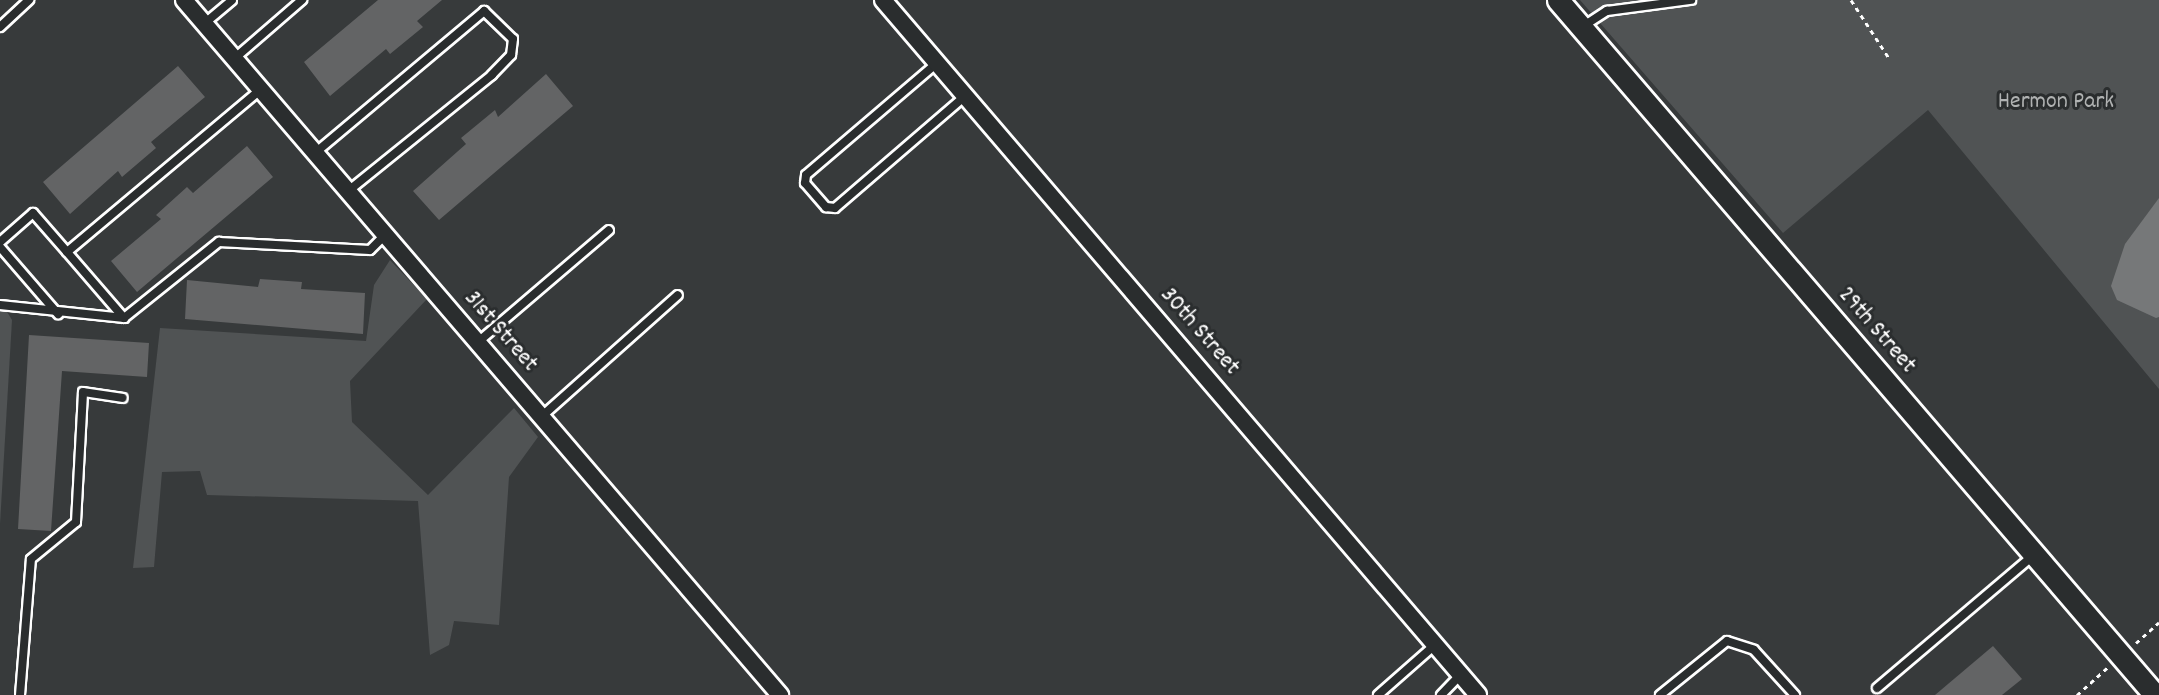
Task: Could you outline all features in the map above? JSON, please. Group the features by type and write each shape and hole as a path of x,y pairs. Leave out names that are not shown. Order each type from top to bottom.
{"street":[{"name":"31st Street","path":"184,0 780,695"},
{"name":"30th Street","path":"883,0 1478,695"},
{"name":"29th Street","path":"1558,0 2156,695"}],"lane":[{"path":"0,27 29,0"},
{"path":"205,23 232,0"},
{"path":"235,58 302,0"},
{"path":"1582,27 1607,11 1691,0"},
{"path":"315,153 484,11 513,39 511,55 492,75 348,191"},
{"path":"937,63 806,175 805,183 826,207 835,208 965,96"},
{"path":"68,252 261,89"},
{"path":"58,314 0,245 33,213 124,318"},
{"path":"478,342 609,230"},
{"path":"0,305 58,314 124,318 219,242 370,250 385,235"},
{"path":"541,417 678,296"},
{"path":"20,695 31,559 76,522 83,392 123,398"},
{"path":"1877,688 2035,555"},
{"path":"1660,695 1727,641 1754,650 1795,695"},
{"path":"1377,695 1435,645"},
{"path":"1441,695 1461,674"}],"path":[{"path":"1851,0 1889,58"},
{"path":"2131,647 2159,622"},
{"path":"2077,695 2109,667"}],"green space":[{"name":"Hermon Park","path":"1580,0 2159,0 2159,389 1928,110 1783,233"},
{"path":"390,260 427,299 350,381 352,422 428,495 514,408 538,437 509,477 499,625 454,621 449,645 430,655 418,501 207,495 200,471 162,472 154,567 133,568 160,328 366,341 374,285"},
{"path":"0,300 12,320 0,524"}],"shaded area":[{"path":"2159,198 2159,317 2156,318 2117,300 2111,286 2125,244"}],"building":[{"path":"378,0 442,0 417,21 423,27 390,54 386,49 330,96 304,62"},
{"path":"178,66 205,97 151,142 156,148 122,177 118,171 70,214 43,182"},
{"path":"546,74 573,106 439,220 413,191 466,144 461,138 495,110 498,117"},
{"path":"247,146 273,177 137,292 111,261 161,219 156,215 187,187 193,193"},
{"path":"260,279 302,282 301,289 365,293 363,334 185,319 187,280 258,287"},
{"path":"29,335 149,343 147,377 62,371 51,531 18,529"},
{"path":"1993,646 2022,679 2002,695 1935,695"}]}
